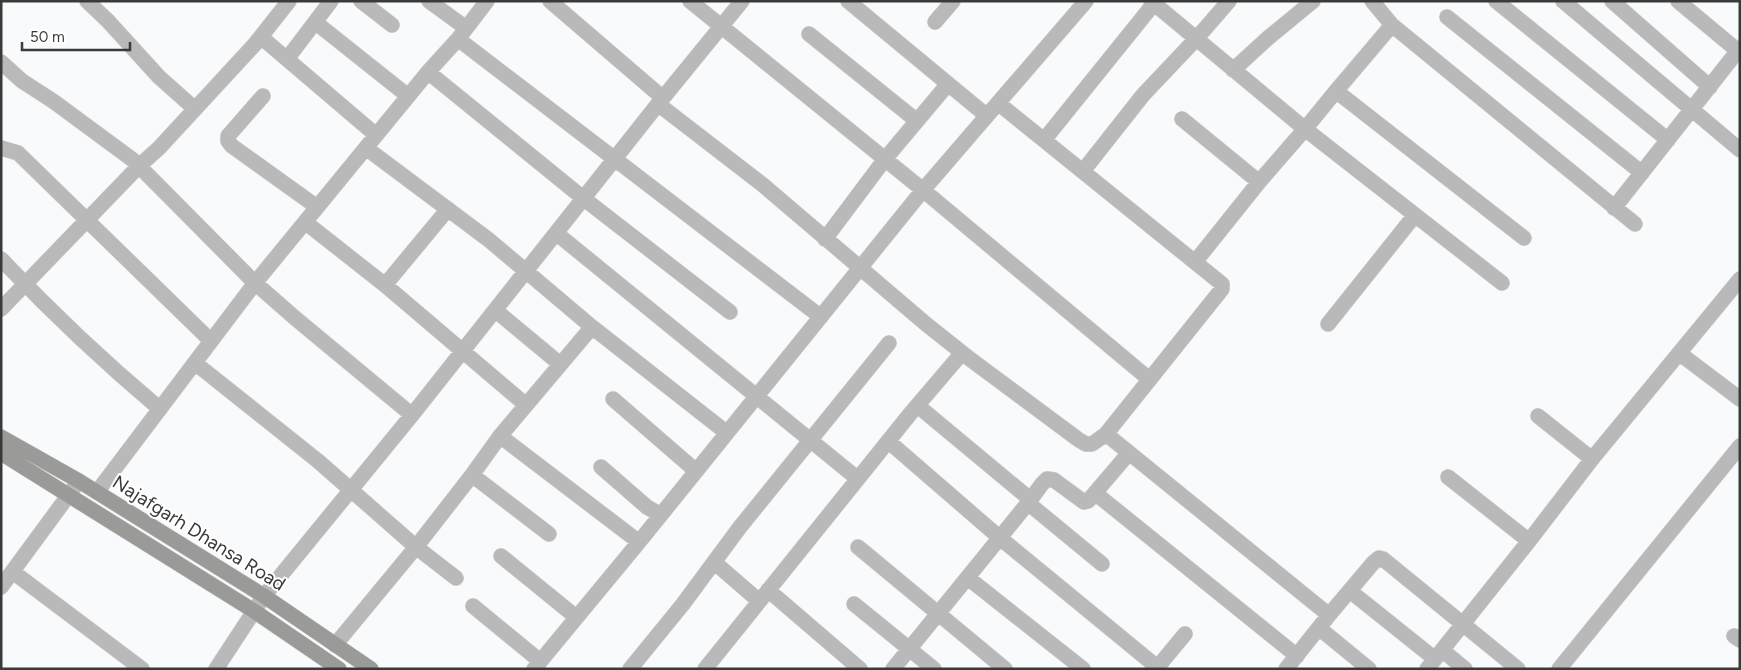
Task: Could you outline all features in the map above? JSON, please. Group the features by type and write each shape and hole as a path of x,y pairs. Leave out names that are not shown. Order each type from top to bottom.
{"main road":[{"name":"Najafgarh Dhansa Road","path":"1,437 97,492 264,596 371,669"},
{"name":"Najafgarh Dhansa Road","path":"1,454 254,611 339,669"}],"street":[{"path":"87,1 108,20 159,77 195,109"},
{"path":"1,309 139,166 159,148 261,37 289,1"},
{"path":"287,59 331,1"},
{"path":"361,1 392,25"},
{"path":"429,1 462,34 614,159 821,317"},
{"path":"97,492 196,363 255,282 428,72 462,34 487,1"},
{"path":"550,1 660,101 962,353 1079,440 1086,444 1092,444 1106,434 1222,289 1222,284 998,103"},
{"path":"690,1 923,190 1149,378"},
{"path":"216,669 264,596 412,415 660,101 742,1"},
{"path":"848,1 987,116"},
{"path":"935,22 953,1"},
{"path":"473,606 537,665 661,515 923,190 1086,1"},
{"path":"1083,171 1143,95 1229,1"},
{"path":"1233,70 1313,1"},
{"path":"1372,1 1392,25 1634,224"},
{"path":"1496,1 1668,140"},
{"path":"1563,1 1740,150"},
{"path":"1612,1 1710,86"},
{"path":"1614,208 1710,86 1737,57 1678,1"},
{"path":"1044,140 1154,2 1305,130 1502,283"},
{"path":"1447,18 1642,173"},
{"path":"316,22 408,96"},
{"path":"1195,262 1259,182 1392,25"},
{"path":"809,34 917,121"},
{"path":"261,37 376,135"},
{"path":"1,62 22,81 53,101 133,160 255,282 295,318 412,415"},
{"path":"428,72 583,198 730,312"},
{"path":"825,239 885,159 948,84"},
{"path":"1336,91 1524,238"},
{"path":"263,96 228,136 228,141 232,146 317,207"},
{"path":"1182,119 1259,182"},
{"path":"1,148 18,153 211,340"},
{"path":"366,148 489,240 525,272 727,433"},
{"path":"385,285 448,209"},
{"path":"1328,324 1415,215"},
{"path":"305,222 385,285 526,405"},
{"path":"556,233 858,479"},
{"path":"1,259 128,382 160,409"},
{"path":"1434,659 1592,459 1740,279"},
{"path":"495,310 560,364"},
{"path":"335,645 416,547 500,436 592,326"},
{"path":"630,669 740,528 889,343"},
{"path":"705,669 888,441 962,353"},
{"path":"1679,353 1740,400"},
{"path":"196,363 318,461 416,547 456,578"},
{"path":"613,399 696,471"},
{"path":"918,406 1102,564"},
{"path":"1538,416 1592,459"},
{"path":"1106,434 1329,615"},
{"path":"500,436 639,542"},
{"path":"888,441 1000,538 1157,668 1185,634"},
{"path":"1558,669 1740,446"},
{"path":"893,669 1047,479 1054,480 1084,502 1088,501 1129,453"},
{"path":"601,467 647,507 661,515"},
{"path":"472,474 549,534"},
{"path":"1448,477 1529,541"},
{"path":"1,587 79,482"},
{"path":"1095,493 1292,664 1329,615 1379,558 1383,559 1518,669"},
{"path":"858,547 1005,669"},
{"path":"501,556 576,618"},
{"path":"714,562 764,596 860,669"},
{"path":"13,572 142,669"},
{"path":"968,578 1084,669"},
{"path":"1350,591 1434,659 1465,669"},
{"path":"854,604 934,669"},
{"path":"1319,628 1369,669"}]}
